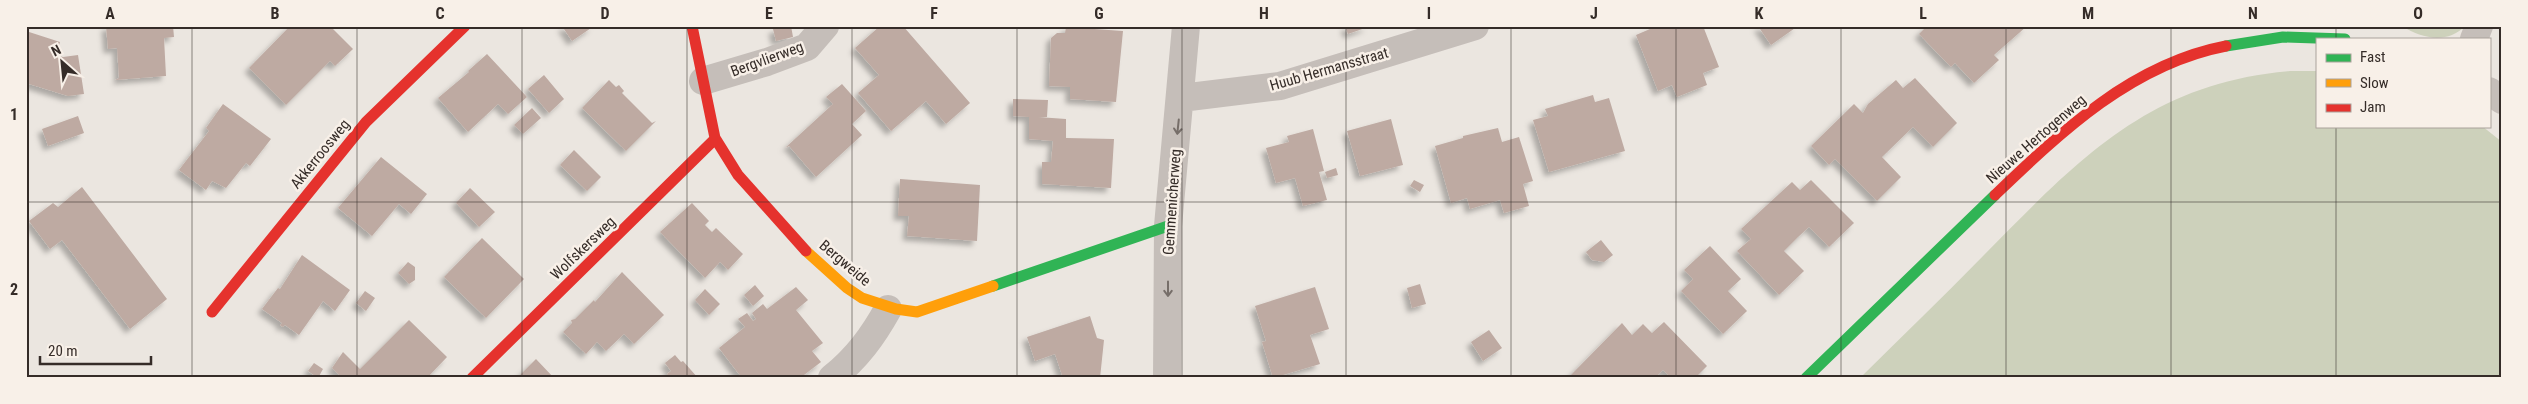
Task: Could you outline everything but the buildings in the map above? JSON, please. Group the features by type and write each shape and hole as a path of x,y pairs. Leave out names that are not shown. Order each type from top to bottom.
{"street":[{"name":"Akkerroosweg","path":"212,312 366,122 465,26"},
{"name":"Bergweide","path":"692,26 715,139 746,187 814,258 860,297 888,309 917,312 1168,226"},
{"name":"Bergvlierweg","path":"703,81 766,62 807,47 825,26"},
{"name":"Gemmenicherweg","path":"1167,378 1168,226 1186,26"},
{"name":"Huub Hermansstraat","path":"1181,98 1280,86 1475,26"},
{"path":"2474,38 2479,26"},
{"name":"Nieuwe Hertogenweg","path":"1806,378 2032,160 2074,123 2122,88 2170,63 2232,44 2256,39 2306,36 2332,38"},
{"path":"2490,92 2502,100"},
{"name":"Wolfskersweg","path":"472,378 715,139"},
{"path":"832,378 849,364 870,341 888,309"}],"green space":[{"path":"2402,26 2465,26 2451,35 2435,38 2418,34"},
{"path":"2290,71 2316,71 2316,128 2484,128 2502,142 2502,378 1860,378 2018,220 2085,158 2119,132 2156,109 2196,91 2240,78"}],"traffic: fast":[{"path":"2226,46 2283,37 2316,38"},
{"path":"1806,378 1995,195"},
{"path":"993,286 1168,226"}],"traffic: slow":[{"path":"806,251 847,288 862,298 896,309 917,312 993,286"}],"traffic: jam":[{"path":"212,312 366,122 465,26"},
{"path":"692,26 715,138 738,175 806,251"},
{"path":"1995,195 2073,124 2129,84 2160,68 2192,55 2226,46"},
{"path":"472,378 715,139"}]}
